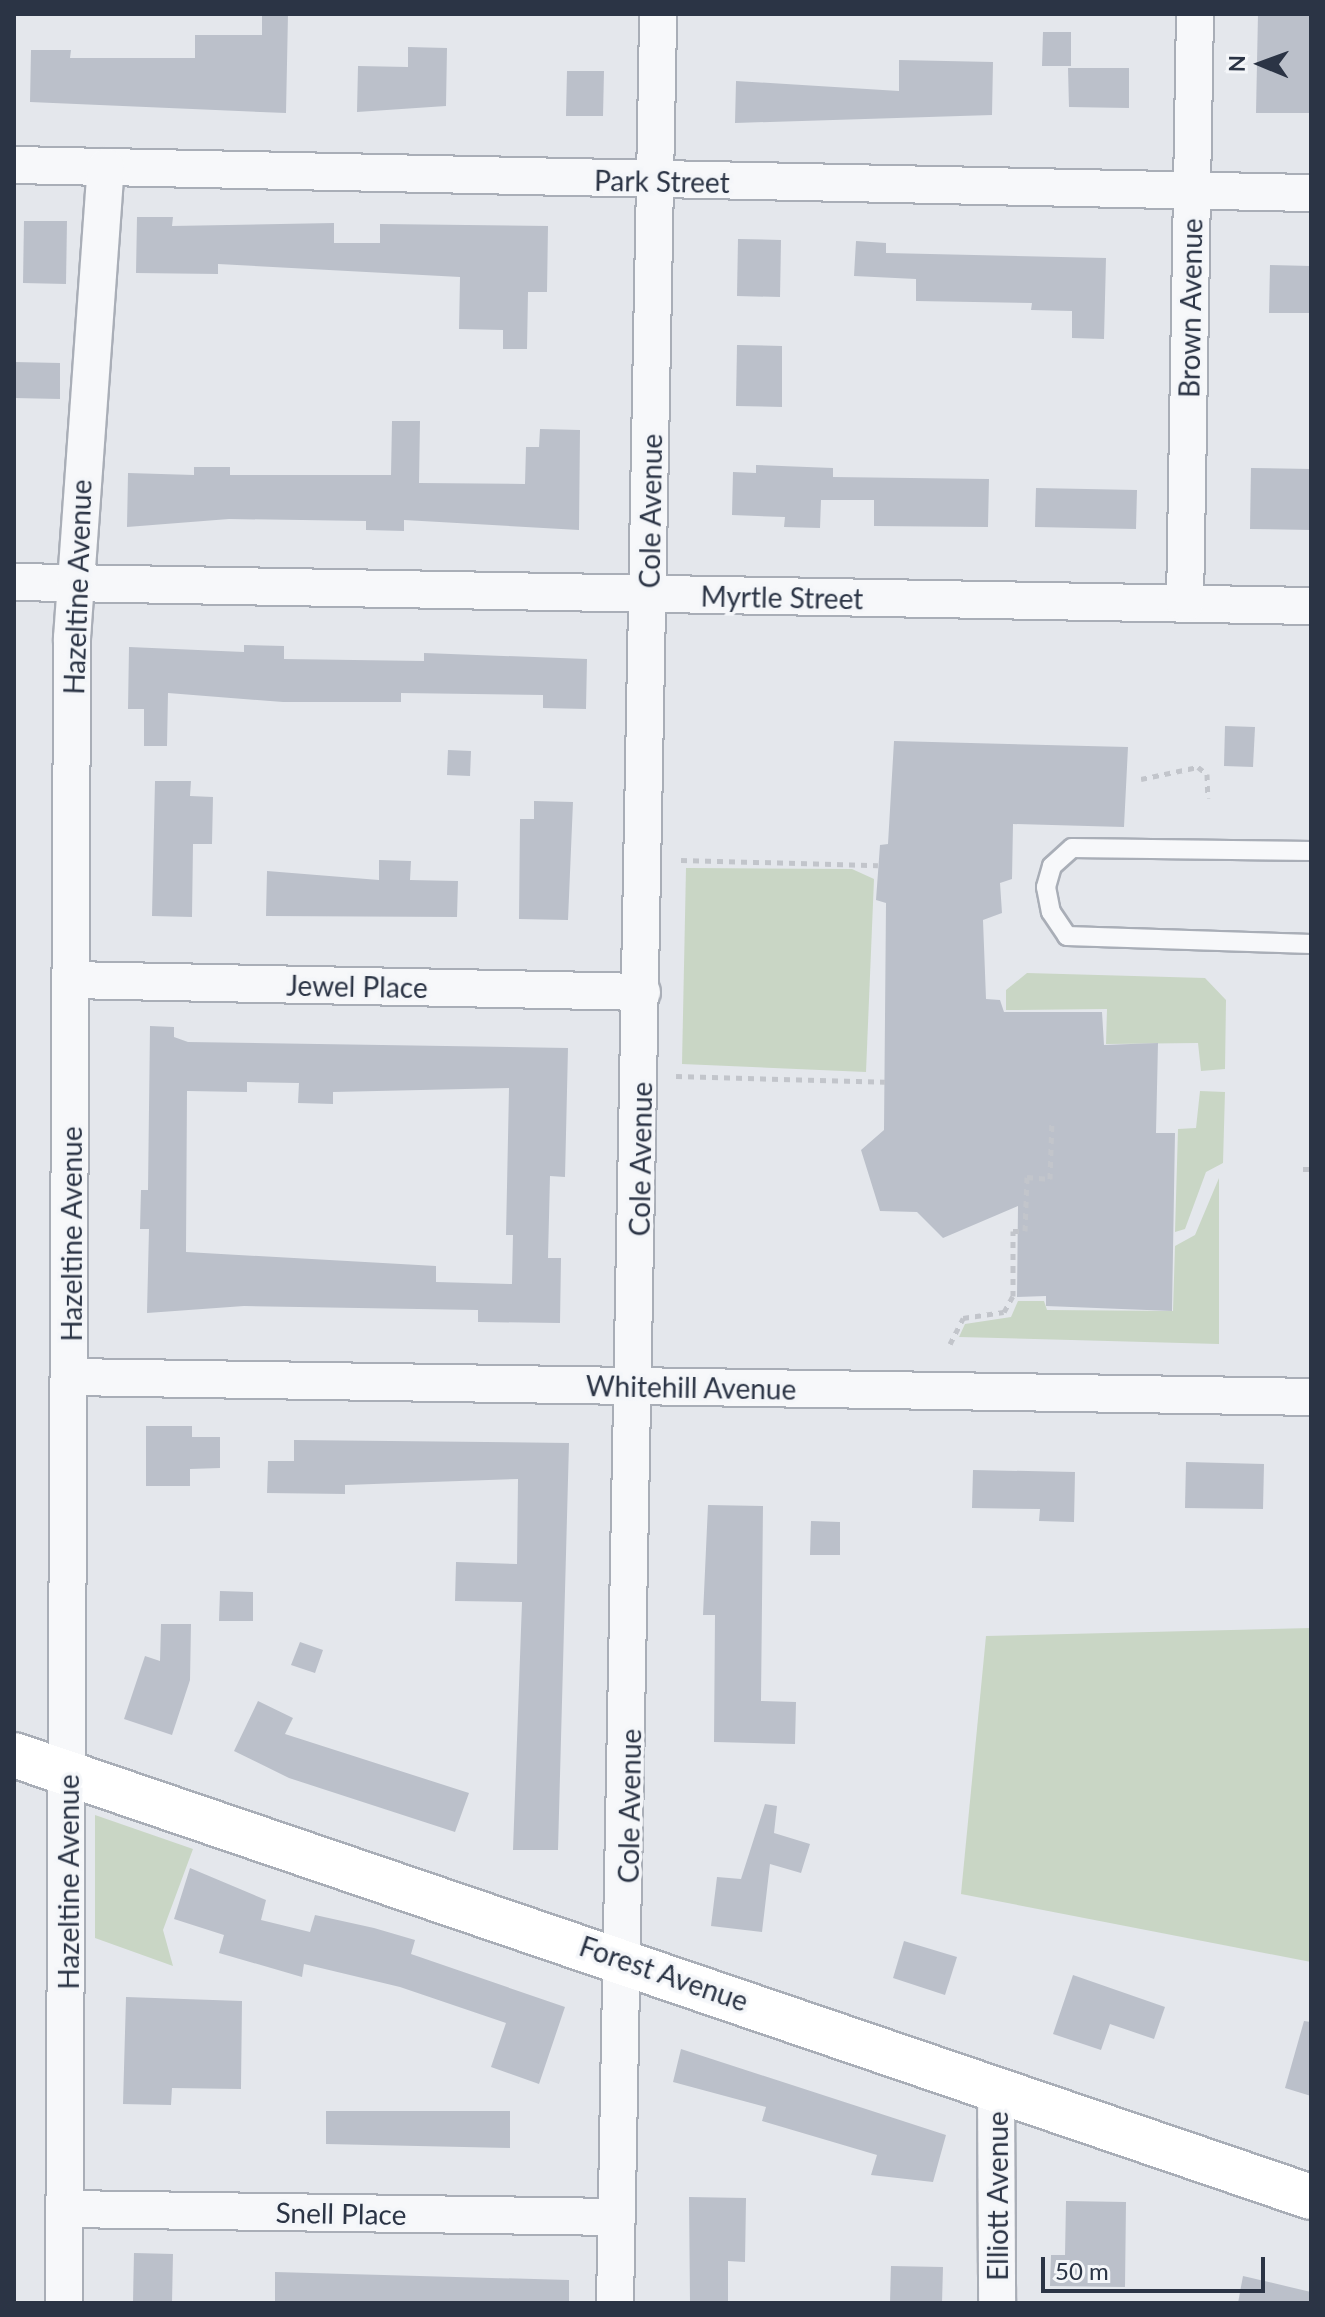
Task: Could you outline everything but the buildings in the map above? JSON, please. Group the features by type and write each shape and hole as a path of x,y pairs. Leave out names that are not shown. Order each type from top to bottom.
{"main road":[{"name":"Forest Avenue","path":"14,1755 625,1959 1311,2197"}],"street":[{"name":"Cole Avenue","path":"615,2303 637,1386 658,14"},
{"name":"Brown Avenue","path":"1185,603 1195,14"},
{"name":"Park Street","path":"14,165 1311,193"},
{"name":"Hazeltine Avenue","path":"64,2303 74,584 106,167"},
{"name":"Myrtle Street","path":"14,582 1311,606"},
{"name":"Jewel Place","path":"71,980 642,992"},
{"name":"Whitehill Avenue","path":"70,1377 1311,1397"},
{"name":"Elliott Avenue","path":"996,2088 997,2303"},
{"name":"Snell Place","path":"65,2209 617,2217"}],"lane":[{"path":"1311,851 1072,848 1052,866 1046,887 1051,912 1067,936 1311,944"}],"path":[{"path":"1141,779 1198,767 1207,774 1208,798"},
{"path":"681,860 878,865"},
{"path":"676,1076 885,1082"},
{"path":"950,1344 963,1318 1004,1312 1013,1296 1013,1231 1025,1231 1027,1177 1050,1179 1052,1120"},
{"path":"1303,1169 1311,1169"}],"green space":[{"path":"686,868 852,869 874,879 866,1072 682,1064"},
{"path":"1027,973 1205,978 1226,1000 1225,1069 1201,1071 1198,1043 1106,1044 1107,1009 1006,1010 1006,990"},
{"path":"1200,1091 1225,1092 1223,1163 1206,1172 1185,1229 1175,1232 1178,1129 1196,1128"},
{"path":"1219,1178 1219,1344 959,1337 965,1324 1011,1317 1018,1301 1044,1301 1047,1310 1173,1311 1175,1246 1195,1235"},
{"path":"1311,1628 1311,1962 961,1894 986,1636"},
{"path":"95,1815 193,1849 163,1930 173,1966 95,1938"}]}
